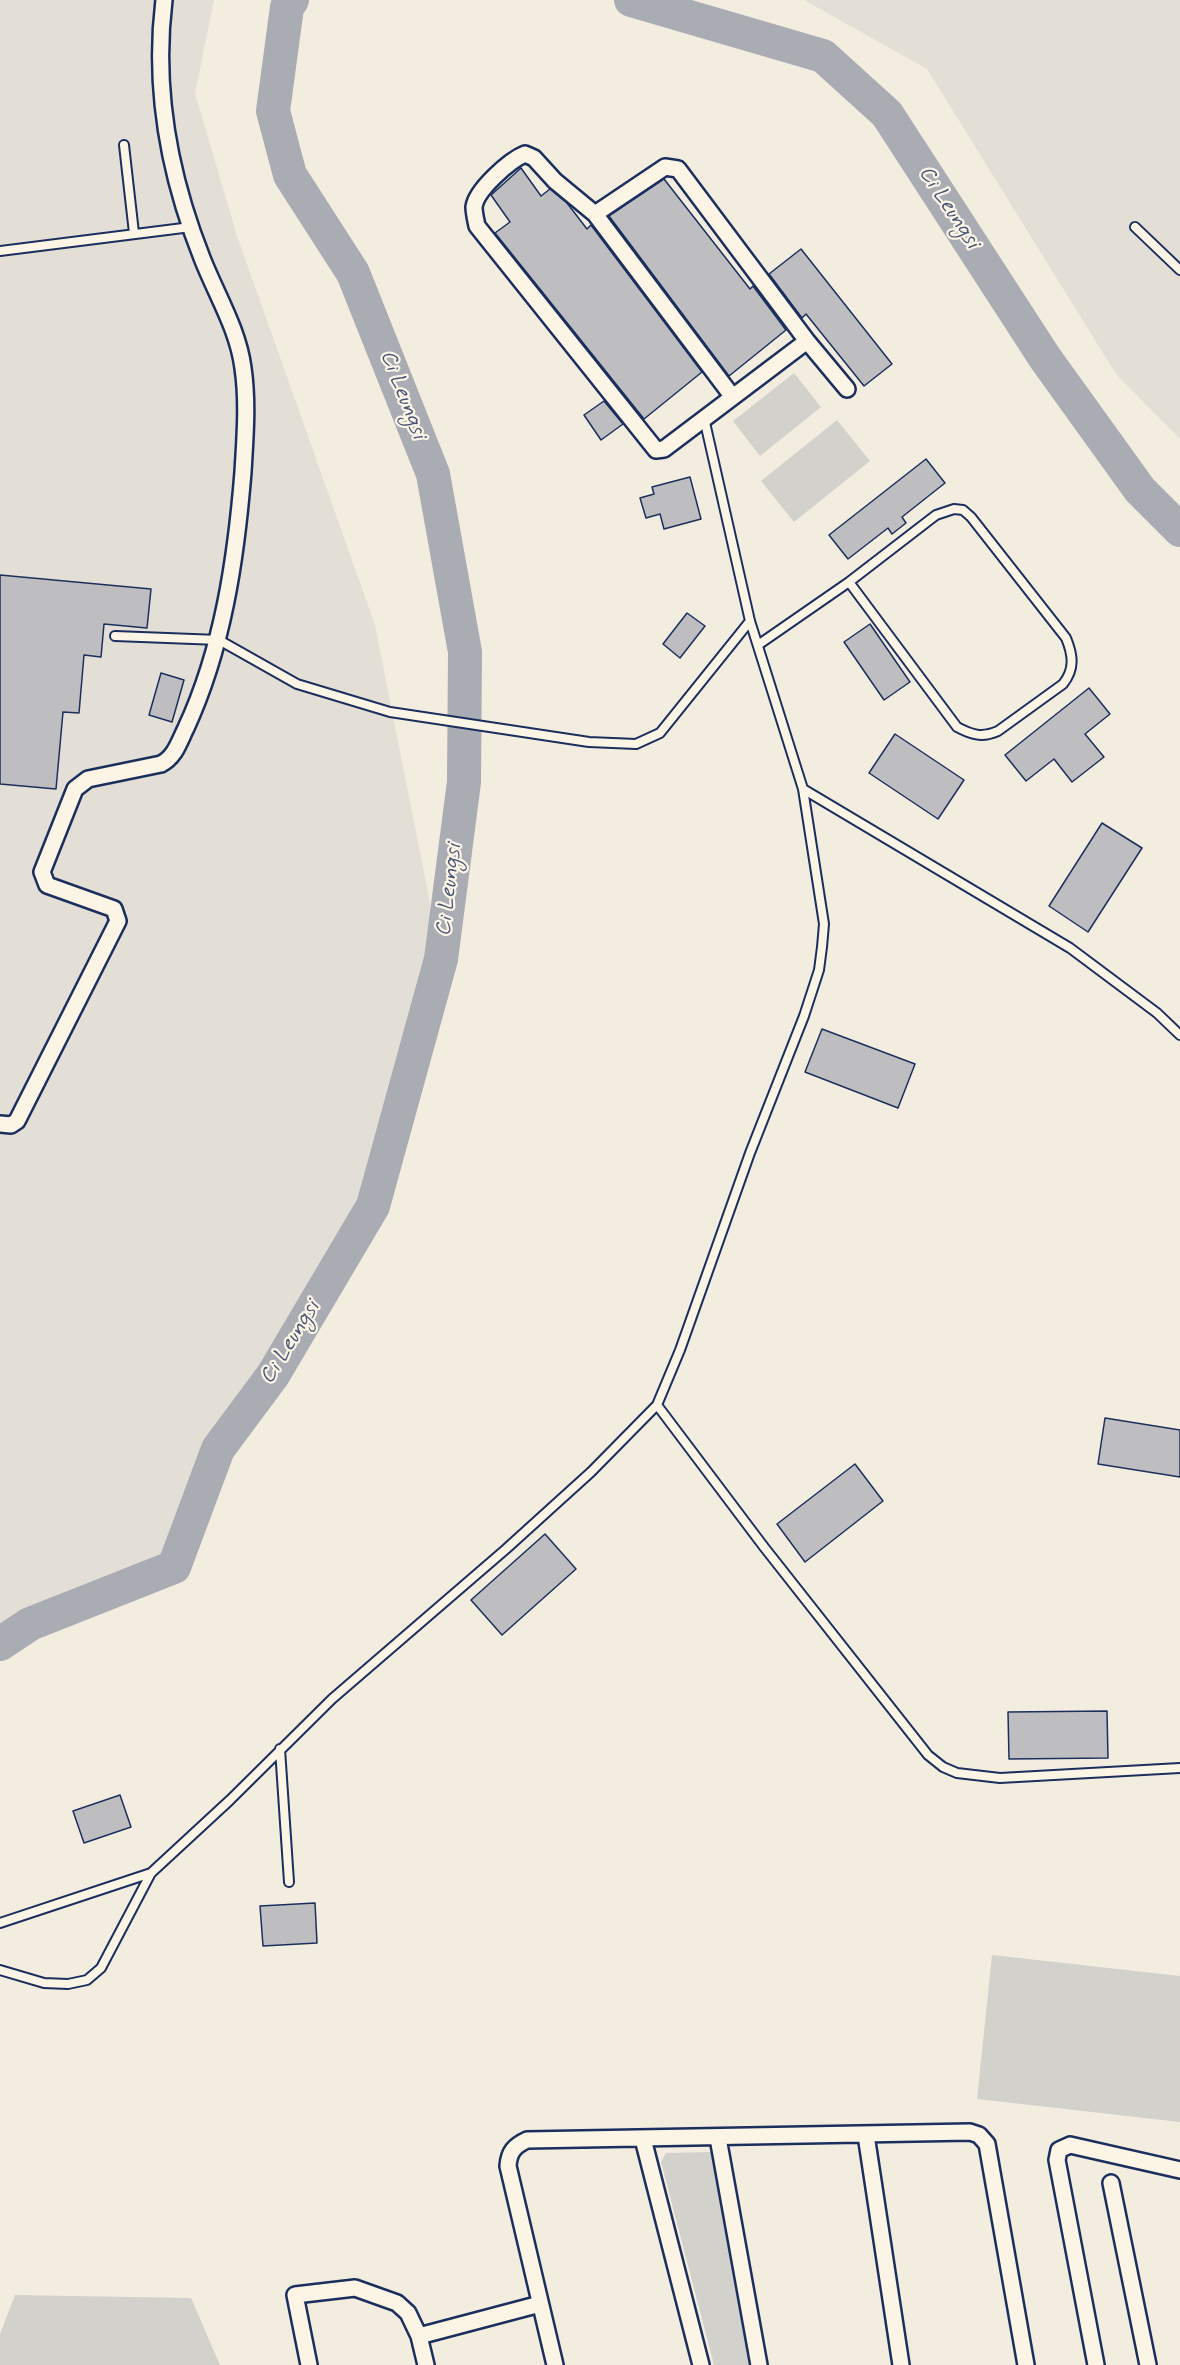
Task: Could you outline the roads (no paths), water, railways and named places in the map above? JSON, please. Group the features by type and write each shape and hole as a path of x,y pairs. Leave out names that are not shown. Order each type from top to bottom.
{"street":[{"path":"0,1124 11,1125 17,1121 118,921 114,909 50,886 42,872 75,789 88,779 161,764 172,759 199,699 219,640 240,508 246,395 239,348 179,194 160,98 164,0"},
{"path":"732,396 595,214 563,188 534,158 525,154 516,158 480,192 474,207 477,226 654,448 664,449 807,341"},
{"path":"595,214 665,167 678,169 807,341 847,389"},
{"path":"555,2365 508,2166 509,2155 516,2145 526,2140 970,2132 979,2135 987,2144 1026,2365"},
{"path":"866,2135 902,2365"},
{"path":"718,2138 759,2365"},
{"path":"643,2139 701,2365"},
{"path":"1096,2365 1057,2160 1059,2150 1070,2145 1180,2170"},
{"path":"1111,2183 1148,2365"},
{"path":"309,2365 295,2295 355,2288 397,2303 408,2313 419,2336 426,2365"},
{"path":"419,2336 540,2304"}],"lane":[{"path":"124,145 134,233"},
{"path":"0,250 191,227"},
{"path":"1136,227 1180,270"},
{"path":"0,1970 44,1983 68,1984 87,1980 101,1968 151,1873 230,1800 332,1699 507,1549 591,1472 657,1405 681,1350 750,1153 819,970 824,924 803,789 750,621 704,417"},
{"path":"758,645 849,582 936,515 954,509 963,510 1066,638 1072,663 1070,676 1064,684 998,731 987,736 971,735 957,728 849,582"},
{"path":"115,636 219,640 297,684 390,712 589,742 636,744 660,733 750,621"},
{"path":"803,789 1070,948 1157,1013 1180,1035"},
{"path":"657,1405 849,1658 928,1755 943,1767 957,1773 1011,1779 1180,1768"},
{"path":"280,1749 289,1882"},
{"path":"0,1923 151,1873"}],"waterway":[{"name":"Ci Leungsi","path":"0,1644 30,1624 174,1567 218,1449 273,1375 373,1206 441,959 464,782 465,652 433,474 353,273 290,175 273,111 287,7 292,0"},
{"name":"Ci Leungsi","path":"631,0 823,56 887,114 1045,358 1140,490 1180,530"}]}
